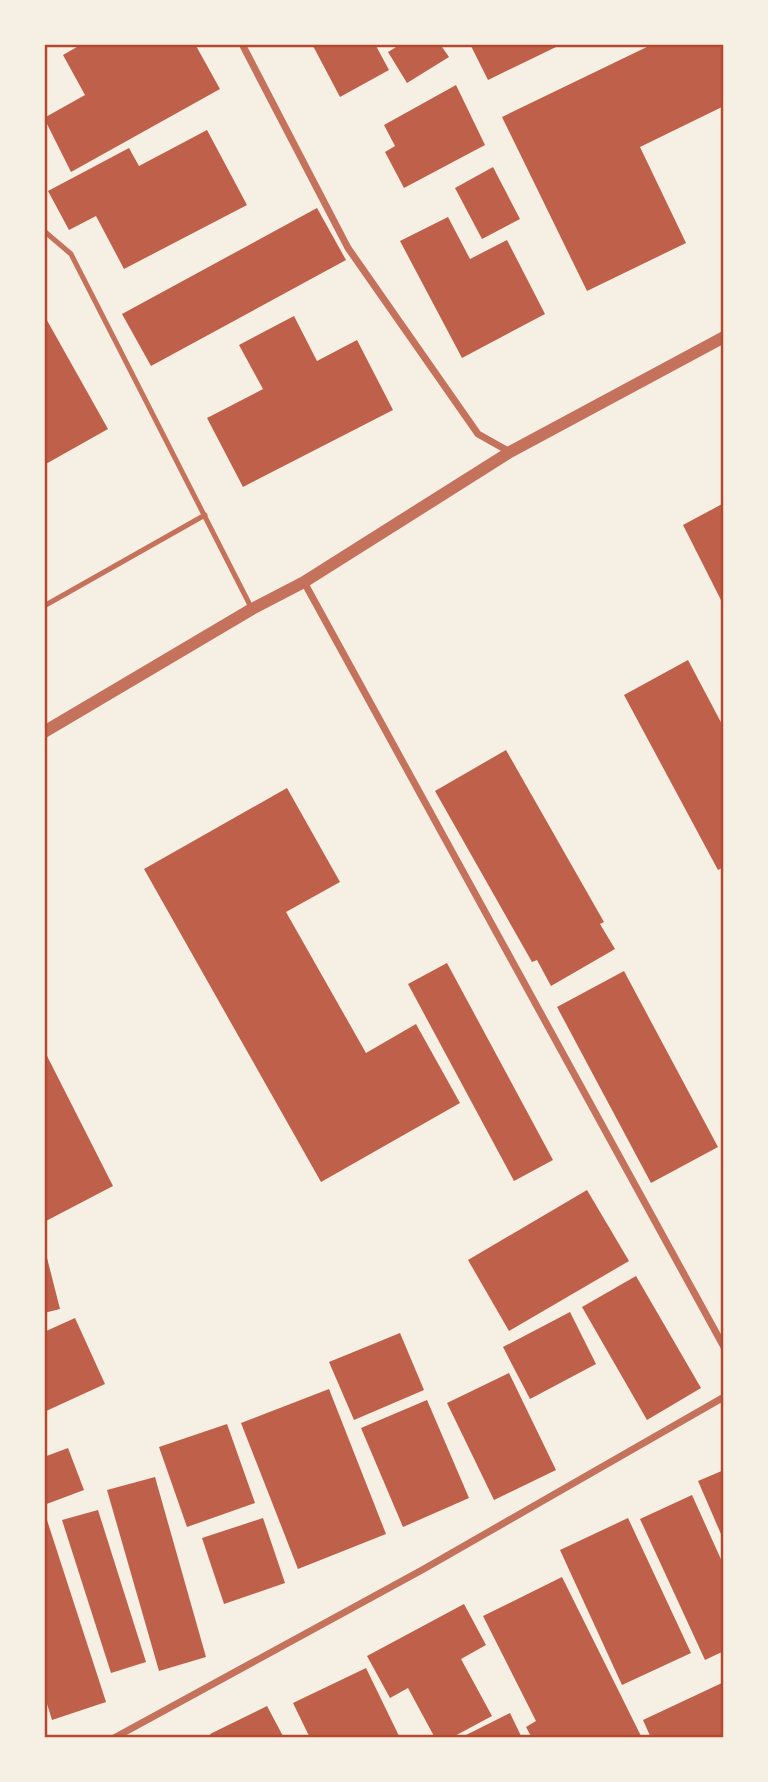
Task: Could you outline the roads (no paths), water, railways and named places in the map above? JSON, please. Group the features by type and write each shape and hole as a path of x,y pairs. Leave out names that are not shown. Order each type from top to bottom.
{"street":[{"path":"242,44 348,248 478,434 510,453"},
{"path":"44,732 252,609 304,582 510,453 724,337"},
{"path":"304,582 724,1347"},
{"path":"114,1738 422,1570 724,1397"}],"lane":[{"path":"44,231 71,254 252,609"},
{"path":"44,606 205,514"}]}
